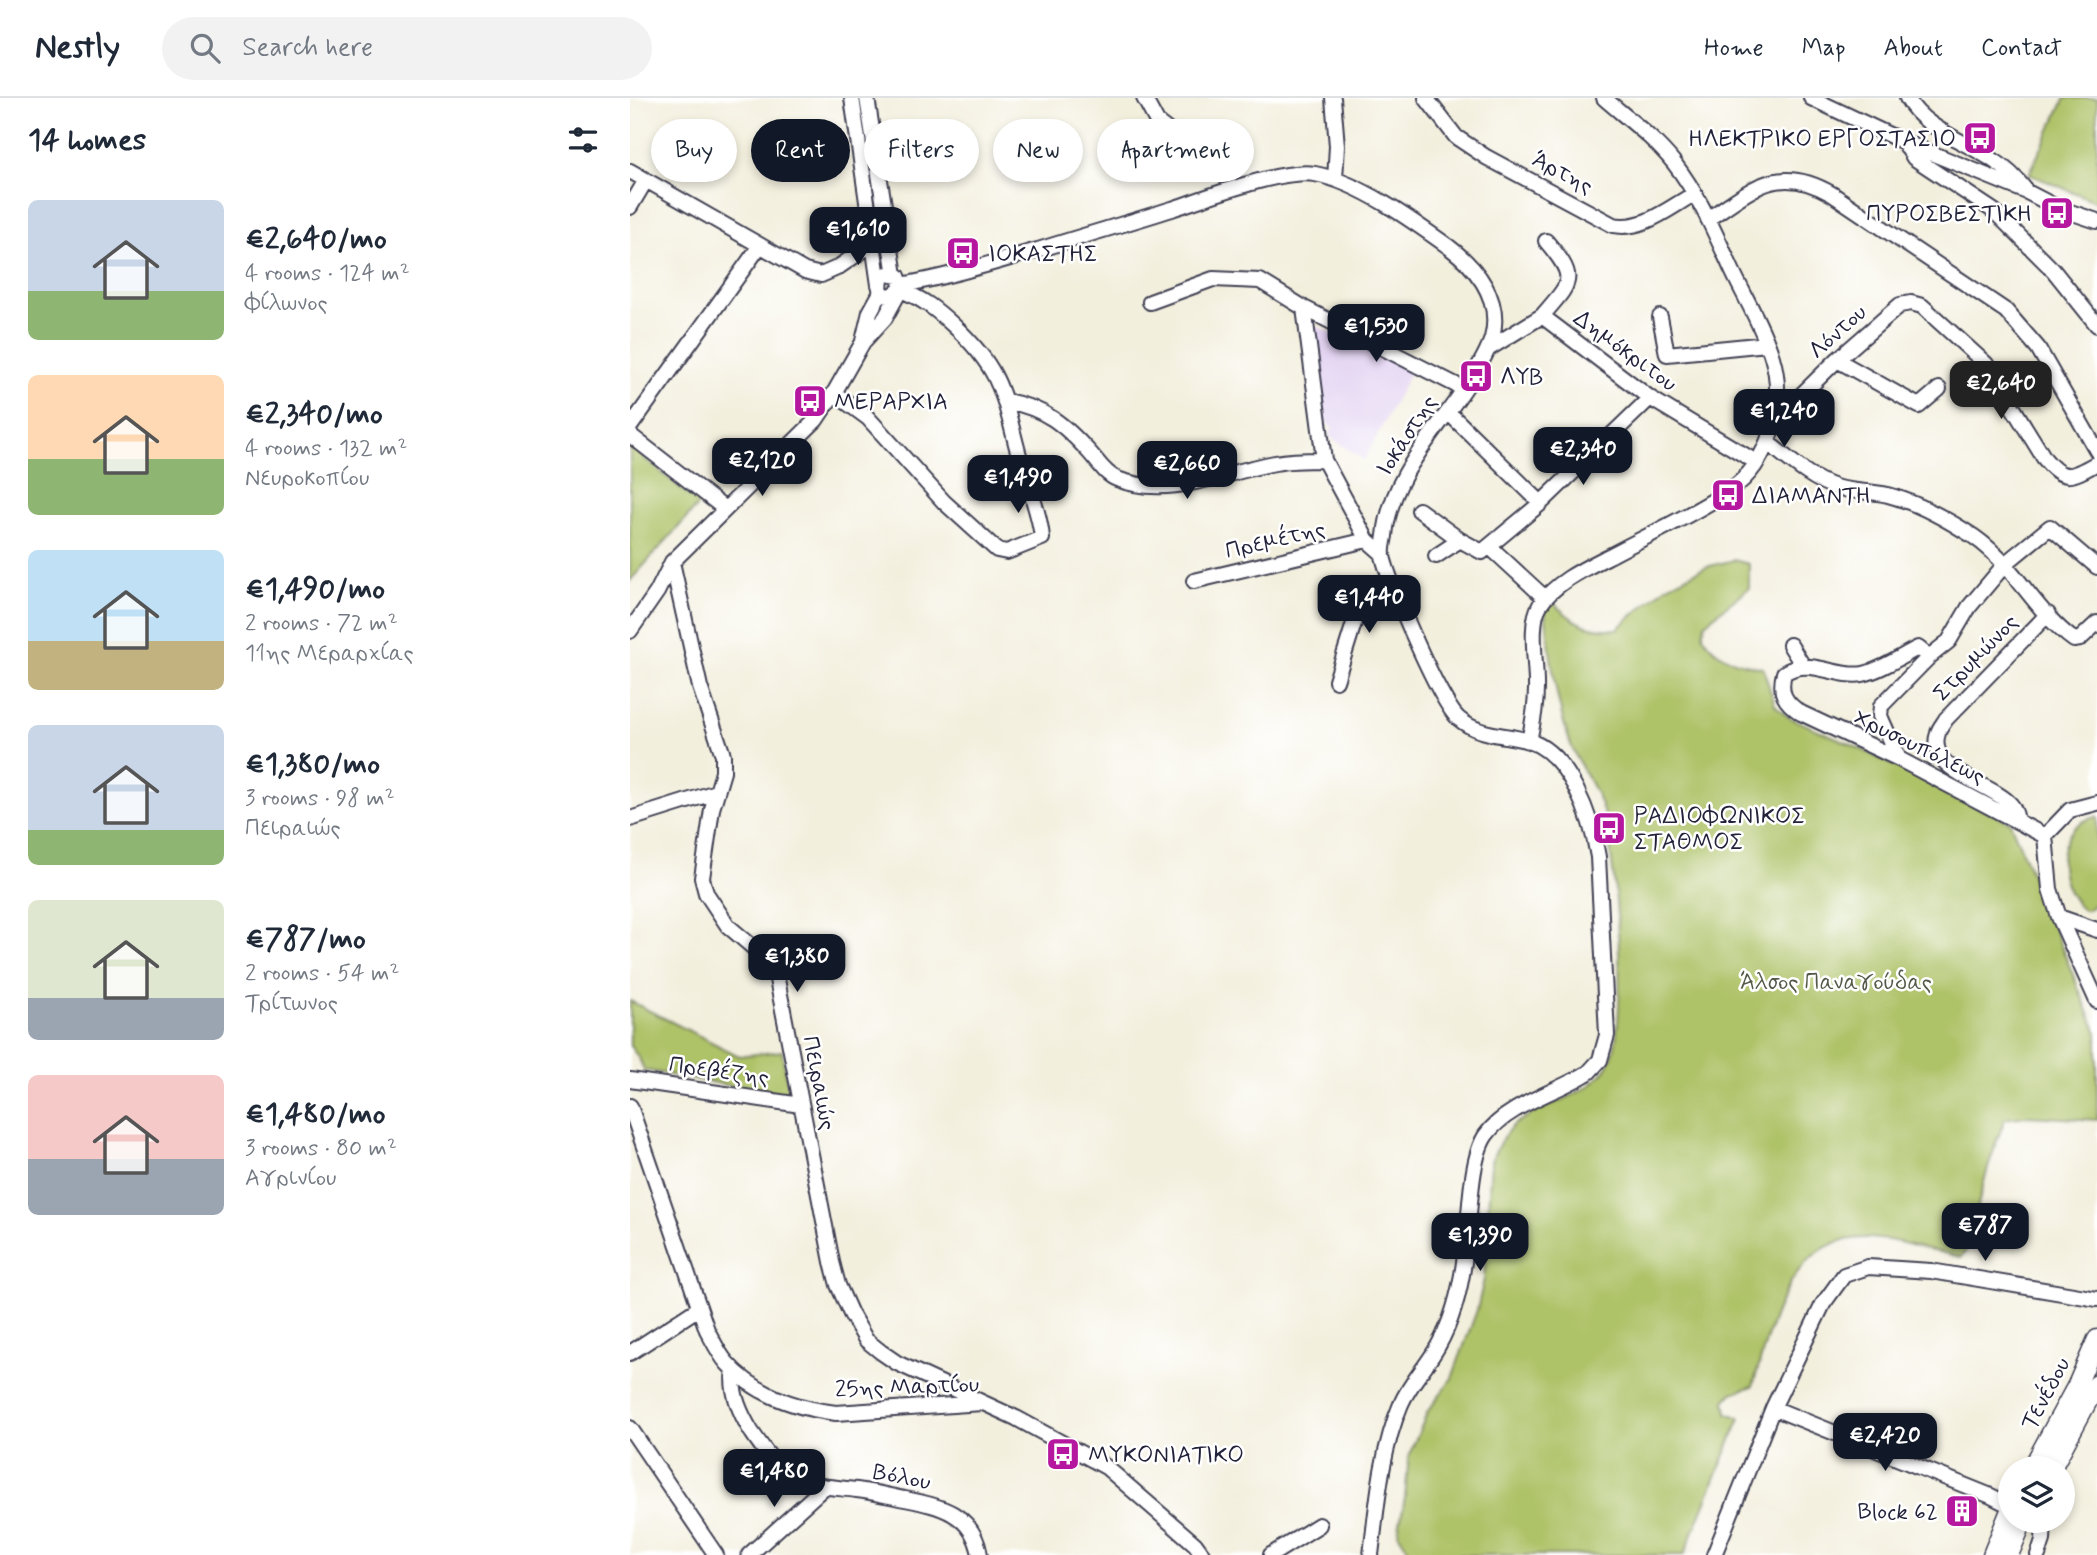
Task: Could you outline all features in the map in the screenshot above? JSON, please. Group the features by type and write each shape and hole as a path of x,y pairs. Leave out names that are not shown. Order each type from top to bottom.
{"main road":[{"name":"Τενέδου","path":"2039,1456 2077,1385 2097,1339"},
{"name":"Τενέδου","path":"2058,1456 2097,1384"},
{"path":"1992,1555 2001,1533"},
{"path":"2009,1555 2018,1533"}],"street":[{"path":"852,98 880,289 870,312 863,342"},
{"path":"632,626 657,592 671,562 804,433 834,393 863,342 885,318 899,283 888,233 867,98"},
{"path":"1144,98 1155,119"},
{"path":"1333,98 1337,146 1335,179"},
{"name":"Άρτης","path":"1426,98 1456,137 1486,157 1614,225 1638,226 1694,194"},
{"path":"1529,741 1535,717 1534,628 1538,608 1545,598 1563,582 1597,562 1732,489 1745,477 1768,443 1774,416 1775,372 1766,344 1708,219 1674,163 1645,132 1604,98"},
{"path":"1811,98 1903,142 2027,192 2058,208 2097,221"},
{"path":"1908,98 1917,111 1934,125 1996,161 2014,175 2027,192"},
{"path":"1903,142 1914,158 1994,211 2053,270 2097,326"},
{"path":"630,171 759,247 805,271 821,275 888,233"},
{"name":"Ιοκάστης","path":"880,289 891,296 899,283 968,270 1289,174 1311,173 1335,179 1376,200 1467,261 1488,290 1493,303 1494,318 1488,349 1449,413 1425,443 1395,491 1385,526 1383,554 1391,581 1441,694 1456,717 1476,730 1529,741 1547,750 1581,797 1595,835 1600,876 1607,1035 1600,1060 1589,1072 1500,1119 1482,1141 1454,1312 1437,1348 1402,1400 1396,1417 1384,1465 1371,1555"},
{"path":"1708,219 1748,191 1774,181 1797,179 1815,184 1832,194 2006,311 2038,348 2097,451"},
{"path":"630,207 646,180"},
{"name":"Δημόκριτου","path":"1488,349 1542,316 1565,289 1568,274 1565,264 1546,241"},
{"path":"630,427 759,247"},
{"path":"1150,302 1213,279 1260,281 1304,308 1464,389"},
{"path":"834,393 868,418 958,517 997,550 1007,552 1042,536 1006,401 990,365 972,343 924,300 899,283"},
{"name":"Λόντου","path":"1774,416 1787,409 1837,360 1900,305 1911,303 1922,306 1986,364 2054,471 2063,476 2076,475 2097,463"},
{"path":"1304,308 1324,460 1367,540 1383,554"},
{"name":"Δημόκριτου","path":"1542,316 1650,398 1756,462"},
{"path":"1660,317 1667,354 1766,344"},
{"path":"1837,360 1919,406 1940,389"},
{"path":"1419,510 1460,540 1482,552 1541,503 1650,398"},
{"path":"1006,401 1044,412 1079,441 1113,477 1148,485 1173,485 1277,463 1324,460"},
{"path":"1449,413 1541,503"},
{"path":"630,435 725,509"},
{"path":"1768,443 1818,479 1836,487 1897,498 1942,517 1969,533 2006,563 2048,614 2074,640 2080,639 2097,623"},
{"name":"Στρυμώνος","path":"1899,759 1880,716 1881,706 1949,640 1969,607 2006,563 2050,527 2097,567"},
{"name":"Πρεμέτης","path":"1194,581 1367,540"},
{"path":"1436,556 1460,540"},
{"path":"1490,548 1545,598"},
{"name":"Πειραιώς","path":"671,562 700,687 723,755 723,772 716,792 702,878 706,893 728,926 775,969 838,1285 866,1340 897,1363 984,1403"},
{"path":"1336,681 1355,620 1368,598 1391,581"},
{"name":"Στρυμώνος","path":"2017,820 2013,806 2003,798 1951,768 1940,756 1937,733 1946,719 2048,614"},
{"path":"1790,645 1803,666"},
{"name":"Χρυσουπόλεως","path":"1929,657 1917,648 1863,674 1803,666 1790,668 1784,673 1782,696 1788,705 1831,728 1899,759 2045,836"},
{"path":"630,819 716,792"},
{"path":"2097,803 2070,810 2045,836 2049,889 2097,1002"},
{"path":"2059,917 2097,930"},
{"name":"Πρεβέζης","path":"630,1080 801,1105"},
{"name":"25ης Μαρτίου","path":"630,1106 699,1308 718,1349 734,1370 778,1400 829,1412 984,1403 1115,1473 1195,1544 1203,1555"},
{"path":"1714,1555 1773,1408 1823,1304 1844,1275 1868,1266 1931,1271 2097,1299"},
{"path":"630,1353 699,1308"},
{"name":"Βόλου","path":"734,1370 733,1389 747,1424 771,1460 791,1476 823,1488 856,1490 932,1504 948,1510 966,1524 980,1555"},
{"path":"1773,1408 1998,1499"},
{"path":"630,1428 716,1555"},
{"path":"749,1555 823,1488"},
{"path":"1271,1555 1319,1525"},
{"path":"2038,1533 2043,1540"},
{"path":"2038,1555 2043,1533"}],"shaded area":[{"path":"1319,327 1411,371 1364,460 1329,436 1333,428 1322,419 1310,330"}],"green space":[{"path":"2065,98 2097,98 2097,202 2029,174"},
{"path":"630,446 699,504 630,581"},
{"name":"Άλσος Παναγούδας","path":"1734,560 1749,564 1749,588 1705,623 1703,636 1715,650 1737,662 1763,668 1775,705 1788,717 1846,742 2010,822 2097,1033 2097,1120 2026,1116 2005,1119 1984,1183 1972,1239 1961,1257 1903,1243 1867,1238 1840,1241 1818,1252 1801,1268 1787,1288 1776,1312 1753,1386 1732,1393 1725,1401 1727,1413 1740,1418 1684,1555 1412,1555 1398,1533 1409,1455 1428,1411 1452,1378 1477,1310 1484,1279 1491,1161 1503,1137 1514,1125 1579,1092 1602,1074 1610,1062 1616,1041 1619,1011 1618,935 1606,827 1599,799 1576,756 1565,728 1555,684 1545,613 1552,602 1581,624 1617,629 1667,586 1706,567"},
{"path":"2097,817 2097,902 2084,910 2067,887 2062,857 2065,843 2072,831 2082,822"},
{"path":"630,1001 739,1056 782,1051 788,1090 776,1094 644,1070 630,1046"}],"place":[{"name":"ΗΛΕΚΤΡΙΚΟ ΕΡΓΟΣΤΑΣΙΟ","path":"1980,138"},
{"name":"ΠΥΡΟΣΒΕΣΤΙΚΗ","path":"2057,213"},
{"name":"ΙΟΚΑΣΤΗΣ","path":"963,253"},
{"name":"ΛΥΒ","path":"1476,376"},
{"name":"ΜΕΡΑΡΧΙΑ","path":"810,401"},
{"name":"ΔΙΑΜΑΝΤΗ","path":"1728,495"},
{"name":"ΡΑΔΙΟΦΩΝΙΚΟΣ ΣΤΑΘΜΟΣ","path":"1609,828"},
{"name":"ΜΥΚΟΝΙΑΤΙΚΟ","path":"1063,1454"},
{"name":"Block 62","path":"1962,1511"}]}
